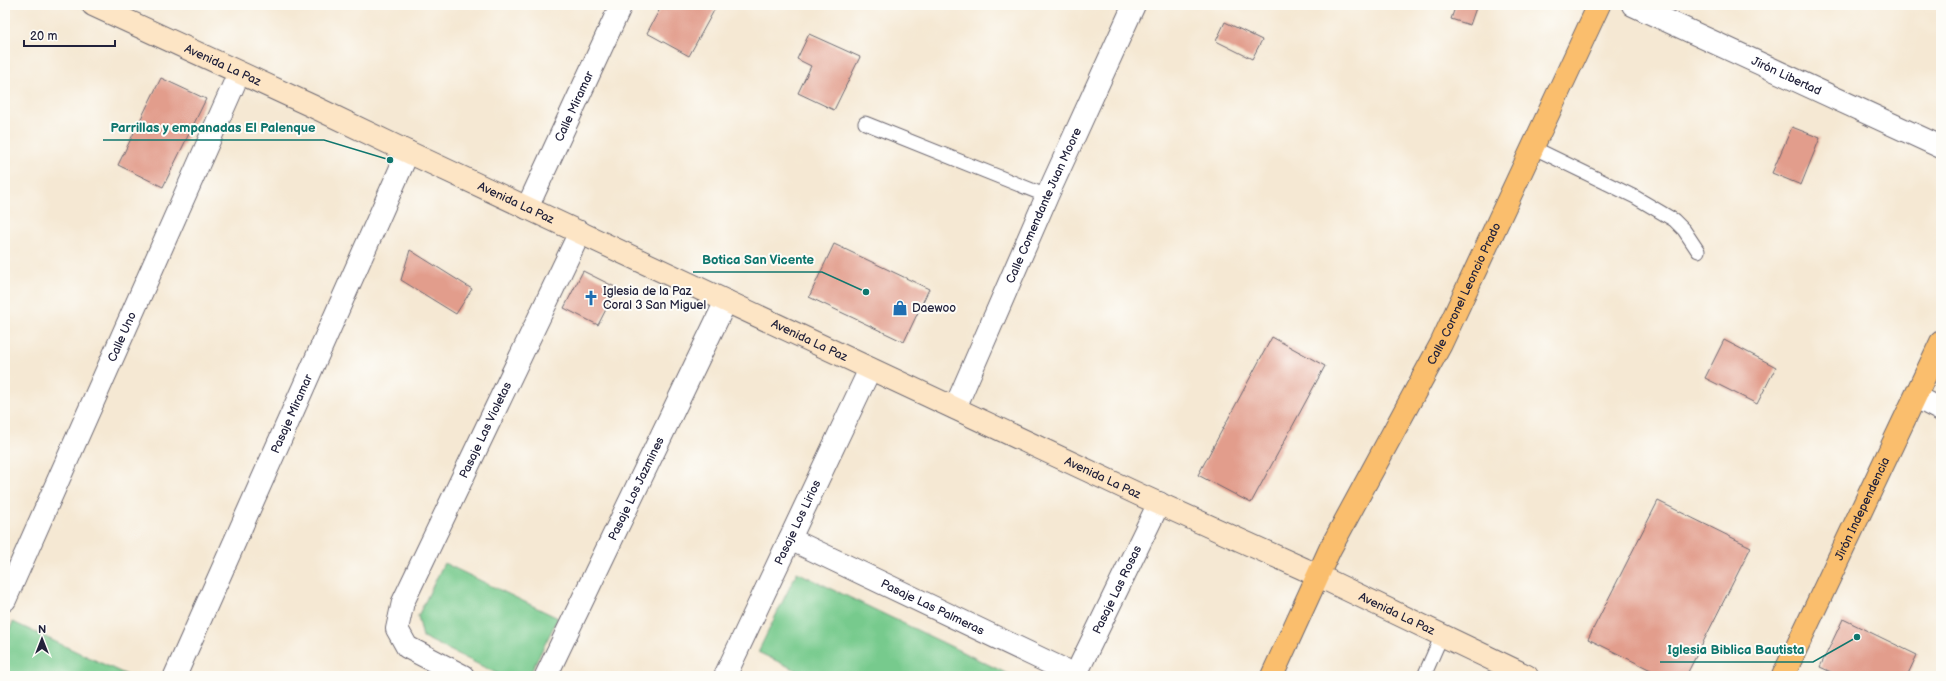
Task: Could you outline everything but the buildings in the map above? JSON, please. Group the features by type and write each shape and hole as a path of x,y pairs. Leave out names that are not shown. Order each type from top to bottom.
{"main road":[{"name":"Avenida La Paz","path":"93,5 312,106 954,408 1317,576 1527,676"},
{"name":"Calle Coronel Leoncio Prado","path":"1272,676 1317,576 1441,344 1599,5"},
{"name":"Jirón Independencia","path":"1783,676 1941,342"}],"street":[{"name":"Calle Miramar","path":"527,208 621,5"},
{"name":"Calle Comendante Juan Moore","path":"954,408 1047,196 1134,5"},
{"name":"Jirón Libertad","path":"1632,5 1941,147"},
{"name":"Calle Uno","path":"5,600 239,73"},
{"name":"Pasaje Miramar","path":"175,676 408,152"},
{"name":"Pasaje Las Violetas","path":"463,676 407,646 398,629 403,602 580,232"},
{"name":"Pasaje Los Jazmines","path":"546,676 726,301"},
{"name":"Pasaje Los Lirios","path":"726,676 870,368"},
{"path":"1916,397 1941,410"},
{"name":"Pasaje Las Rosas","path":"1075,675 1159,503"},
{"name":"Pasaje Las Palmeras","path":"790,540 1075,675"}],"lane":[{"path":"866,123 1047,196"},
{"path":"1532,147 1635,197 1674,220 1684,230 1698,251"},
{"path":"1424,676 1442,636"}],"green space":[{"path":"444,563 558,618 529,676 502,676 423,637 418,616"},
{"path":"797,572 1012,676 808,676 758,652"},
{"path":"13,622 129,676 5,676 5,639"}],"place":[{"name":"Parrillas y empanadas El Palenque","path":"390,160"},
{"name":"Botica San Vicente","path":"866,292"},
{"name":"Iglesia de la Paz Coral 3 San Miguel","path":"591,298"},
{"name":"Daewoo","path":"900,308"},
{"name":"Iglesia Biblica Bautista","path":"1857,637"}]}
